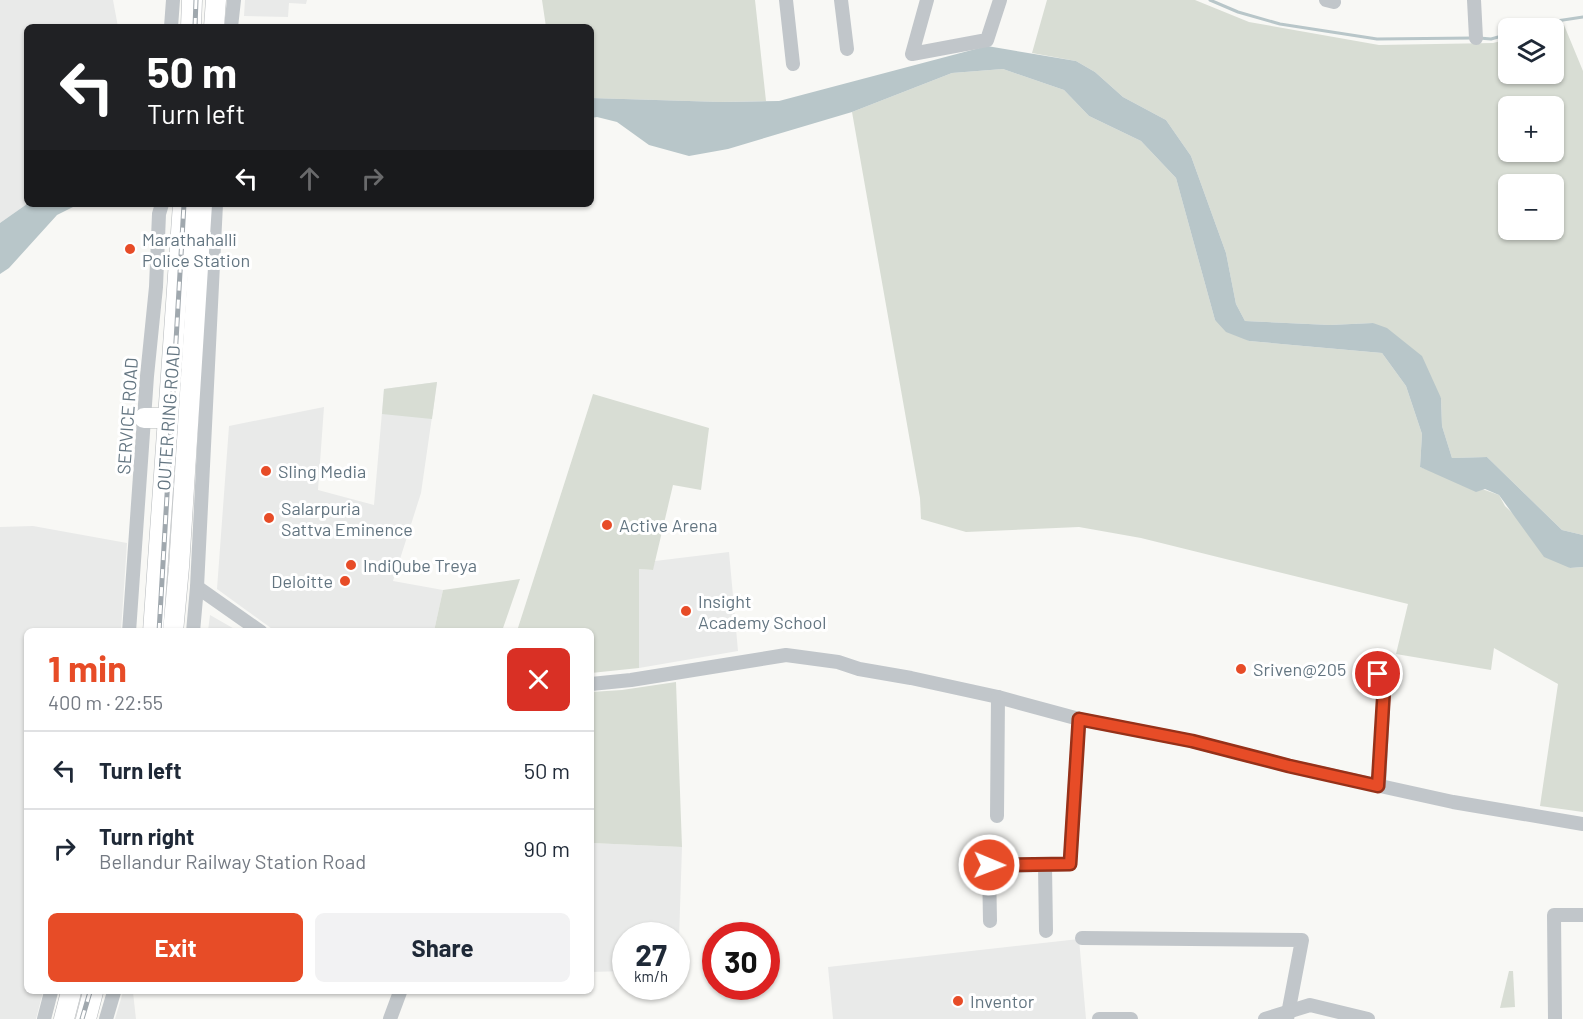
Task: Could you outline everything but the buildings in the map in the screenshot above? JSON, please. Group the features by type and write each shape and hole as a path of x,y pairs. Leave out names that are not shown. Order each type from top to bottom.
{"highway":[{"path":"191,24 192,0"},
{"path":"214,24 216,0"},
{"name":"OUTER RING ROAD","path":"153,628 183,207"},
{"name":"OUTER RING ROAD","path":"173,628 202,207"},
{"path":"144,418 168,418"},
{"path":"64,1019 70,994"},
{"path":"86,1019 92,994"}],"street":[{"path":"171,24 173,0"},
{"path":"231,24 234,0"},
{"path":"786,0 794,64"},
{"path":"841,0 847,48"},
{"path":"927,0 912,54 987,40 1000,0"},
{"path":"1474,0 1476,38"},
{"name":"SERVICE ROAD","path":"129,628 161,207"},
{"path":"193,628 216,207"},
{"path":"197,587 255,628"},
{"path":"594,684 631,680 786,655 838,662 859,669 998,697 1079,719 1192,741 1378,786 1461,804 1583,824"},
{"path":"1362,672 1378,674 1384,687 1378,786"},
{"path":"998,697 998,816"},
{"path":"990,921 984,866 1070,864 1079,719"},
{"path":"1045,866 1046,931"},
{"path":"1555,1019 1554,915 1583,915"},
{"path":"1082,938 1302,940 1288,1015"},
{"path":"44,1019 50,994"},
{"path":"106,1019 113,994"},
{"path":"390,1019 399,994"},
{"path":"1265,1019 1288,1015 1310,1005 1368,1019"},
{"path":"1099,1018 1131,1019"}],"shaded area":[{"path":"0,0 113,0 117,24 24,24 24,206 0,223"},
{"path":"245,0 307,0 306,4 289,3 288,17 244,16"},
{"path":"542,0 755,0 766,101 594,98 594,24 546,24"},
{"path":"1047,0 1195,0 1249,22 1379,45 1498,42 1498,84 1564,84 1564,25 1583,71 1583,535 1562,530 1487,457 1452,458 1442,426 1441,398 1373,323 1330,325 1245,321 1236,304 1226,253 1191,156 1166,120 1123,97 1095,72 1076,61 1032,53"},
{"path":"987,46 1076,61 1095,72 1123,97 1166,120 1191,156 1226,253 1236,304 1245,321 1330,325 1373,323 1387,328 1422,356 1441,398 1442,426 1452,458 1487,457 1562,530 1583,535 1583,567 1570,568 1544,557 1499,495 1485,489 1476,492 1420,467 1422,434 1406,386 1382,353 1249,341 1226,332 1215,320 1176,178 1141,141 1089,116 1064,90 1003,69 952,73 852,112 728,149 689,156 649,145 617,122 594,118 594,98 721,102 779,101"},
{"path":"1003,69 1064,90 1089,116 1141,141 1176,178 1215,320 1249,341 1382,353 1406,386 1422,434 1420,467 1499,495 1505,506 1570,568 1583,567 1583,812 1540,806 1558,684 1494,648 1491,670 1396,654 1408,604 1141,538 1079,527 966,532 921,519 920,498 852,112 952,73"},
{"path":"24,206 73,207 57,215 9,268 0,274 0,223"},
{"name":"Salarpuria Sattva Eminence","path":"437,382 421,493 393,581 443,590 435,628 271,628 217,589 229,426 324,407 318,490 374,505 384,389"},
{"path":"437,382 432,419 382,414 384,389"},
{"name":"Active Arena","path":"593,394 709,428 701,490 673,485 653,570 639,569 639,668 594,673 594,628 518,628"},
{"path":"33,526 127,543 121,628 24,628 24,994 42,994 36,1019 0,1019 0,527"},
{"name":"Insight Academy School","path":"729,552 738,651 639,668 639,569 652,570 655,561"},
{"path":"520,579 503,628 435,628 443,590"},
{"path":"210,615 233,628 208,628"},
{"path":"676,682 682,847 594,843 594,692"},
{"path":"594,843 682,847 680,922 612,922 612,971 594,972"},
{"path":"1079,939 1086,1019 833,1019 828,967"},
{"path":"1509,971 1513,971 1515,1007 1500,1008"},
{"path":"122,994 133,994 136,1019 115,1019"}],"waterway":[{"path":"1210,0 1238,12 1280,24 1377,39 1473,38"},
{"path":"1564,20 1583,17"},
{"path":"1479,38 1498,37"}],"railway":[{"path":"195,24 196,0"},
{"path":"159,628 184,207"},
{"path":"82,1019 89,994"}],"place":[{"name":"Marathahalli Police Station","path":"130,249"},
{"name":"Sling Media","path":"266,471"},
{"name":"Salarpuria Sattva Eminence","path":"269,518"},
{"name":"Active Arena","path":"607,525"},
{"name":"IndiQube Treya","path":"351,565"},
{"name":"Deloitte","path":"345,581"},
{"name":"Insight Academy School","path":"686,611"},
{"name":"Sriven@205","path":"1241,669"},
{"name":"Inventor","path":"958,1001"}],"route":[{"path":"989,865 1070,864 1079,719 1192,741 1378,786 1384,687 1378,674"}]}
